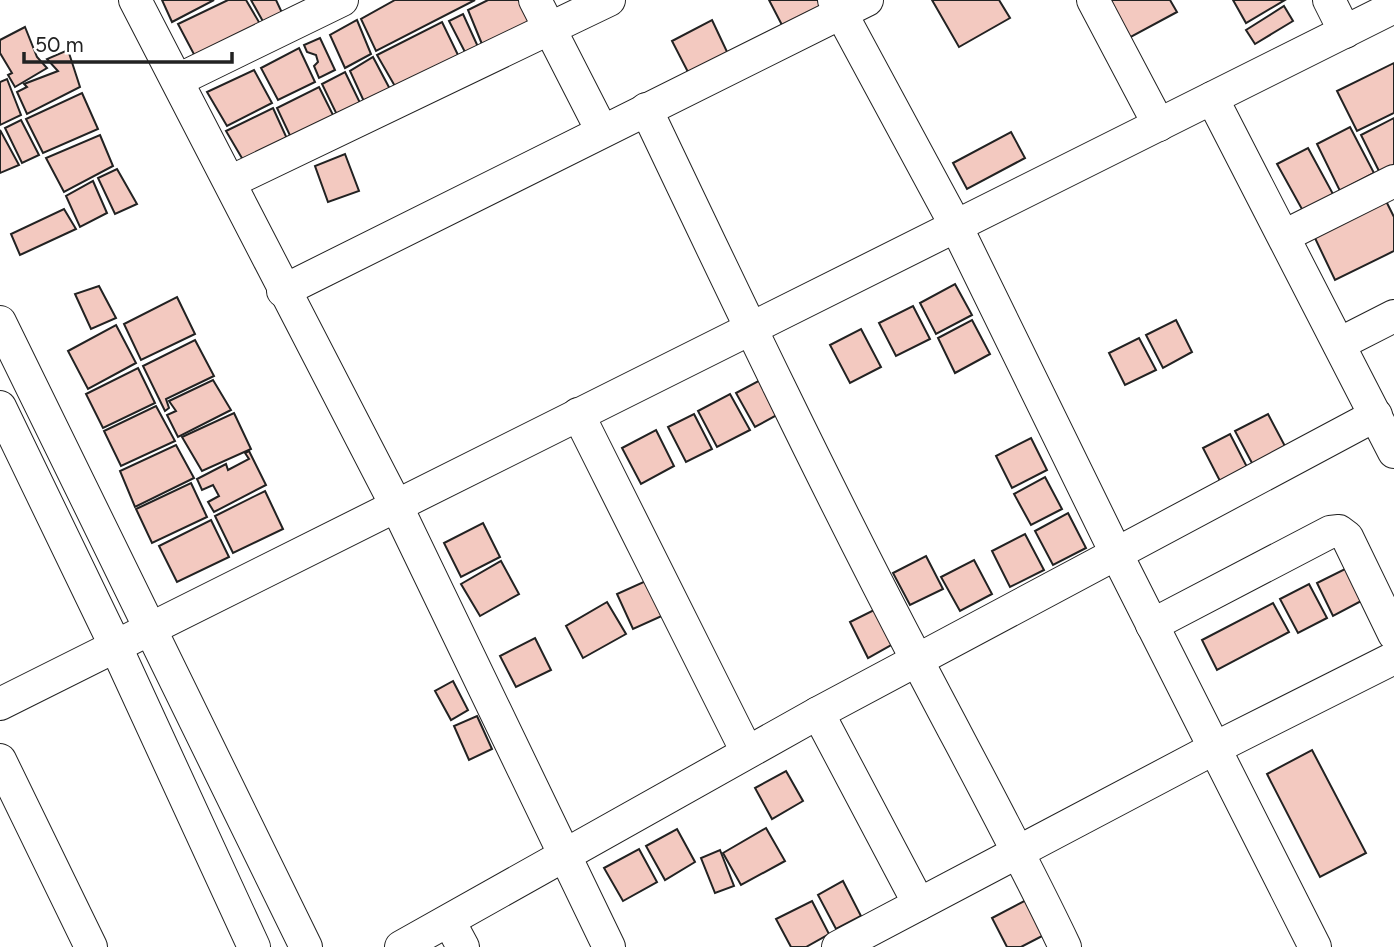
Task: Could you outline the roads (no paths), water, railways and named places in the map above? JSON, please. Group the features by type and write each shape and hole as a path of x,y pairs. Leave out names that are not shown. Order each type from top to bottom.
{"street":[{"path":"135,0 230,182 283,291 396,505 609,947"},
{"path":"178,80 342,0"},
{"path":"535,0 602,131"},
{"path":"230,182 609,0"},
{"path":"1093,0 1159,125"},
{"path":"1329,0 1345,32"},
{"path":"283,291 847,5 1117,555 1315,947"},
{"path":"0,704 1394,8"},
{"path":"1212,98 1394,452"},
{"path":"646,109 750,329 917,660 1019,851 1065,947"},
{"path":"1284,236 1394,181"},
{"path":"1339,344 1394,316"},
{"path":"0,322 306,947"},
{"path":"0,407 116,645 254,947"},
{"path":"578,414 747,752"},
{"path":"401,947 456,934 564,854 818,713 1376,415"},
{"path":"1152,625 1330,532 1339,531 1347,537 1394,635"},
{"path":"842,946 1214,748 1394,658"},
{"path":"818,713 919,904"},
{"path":"0,760 91,947"}]}
